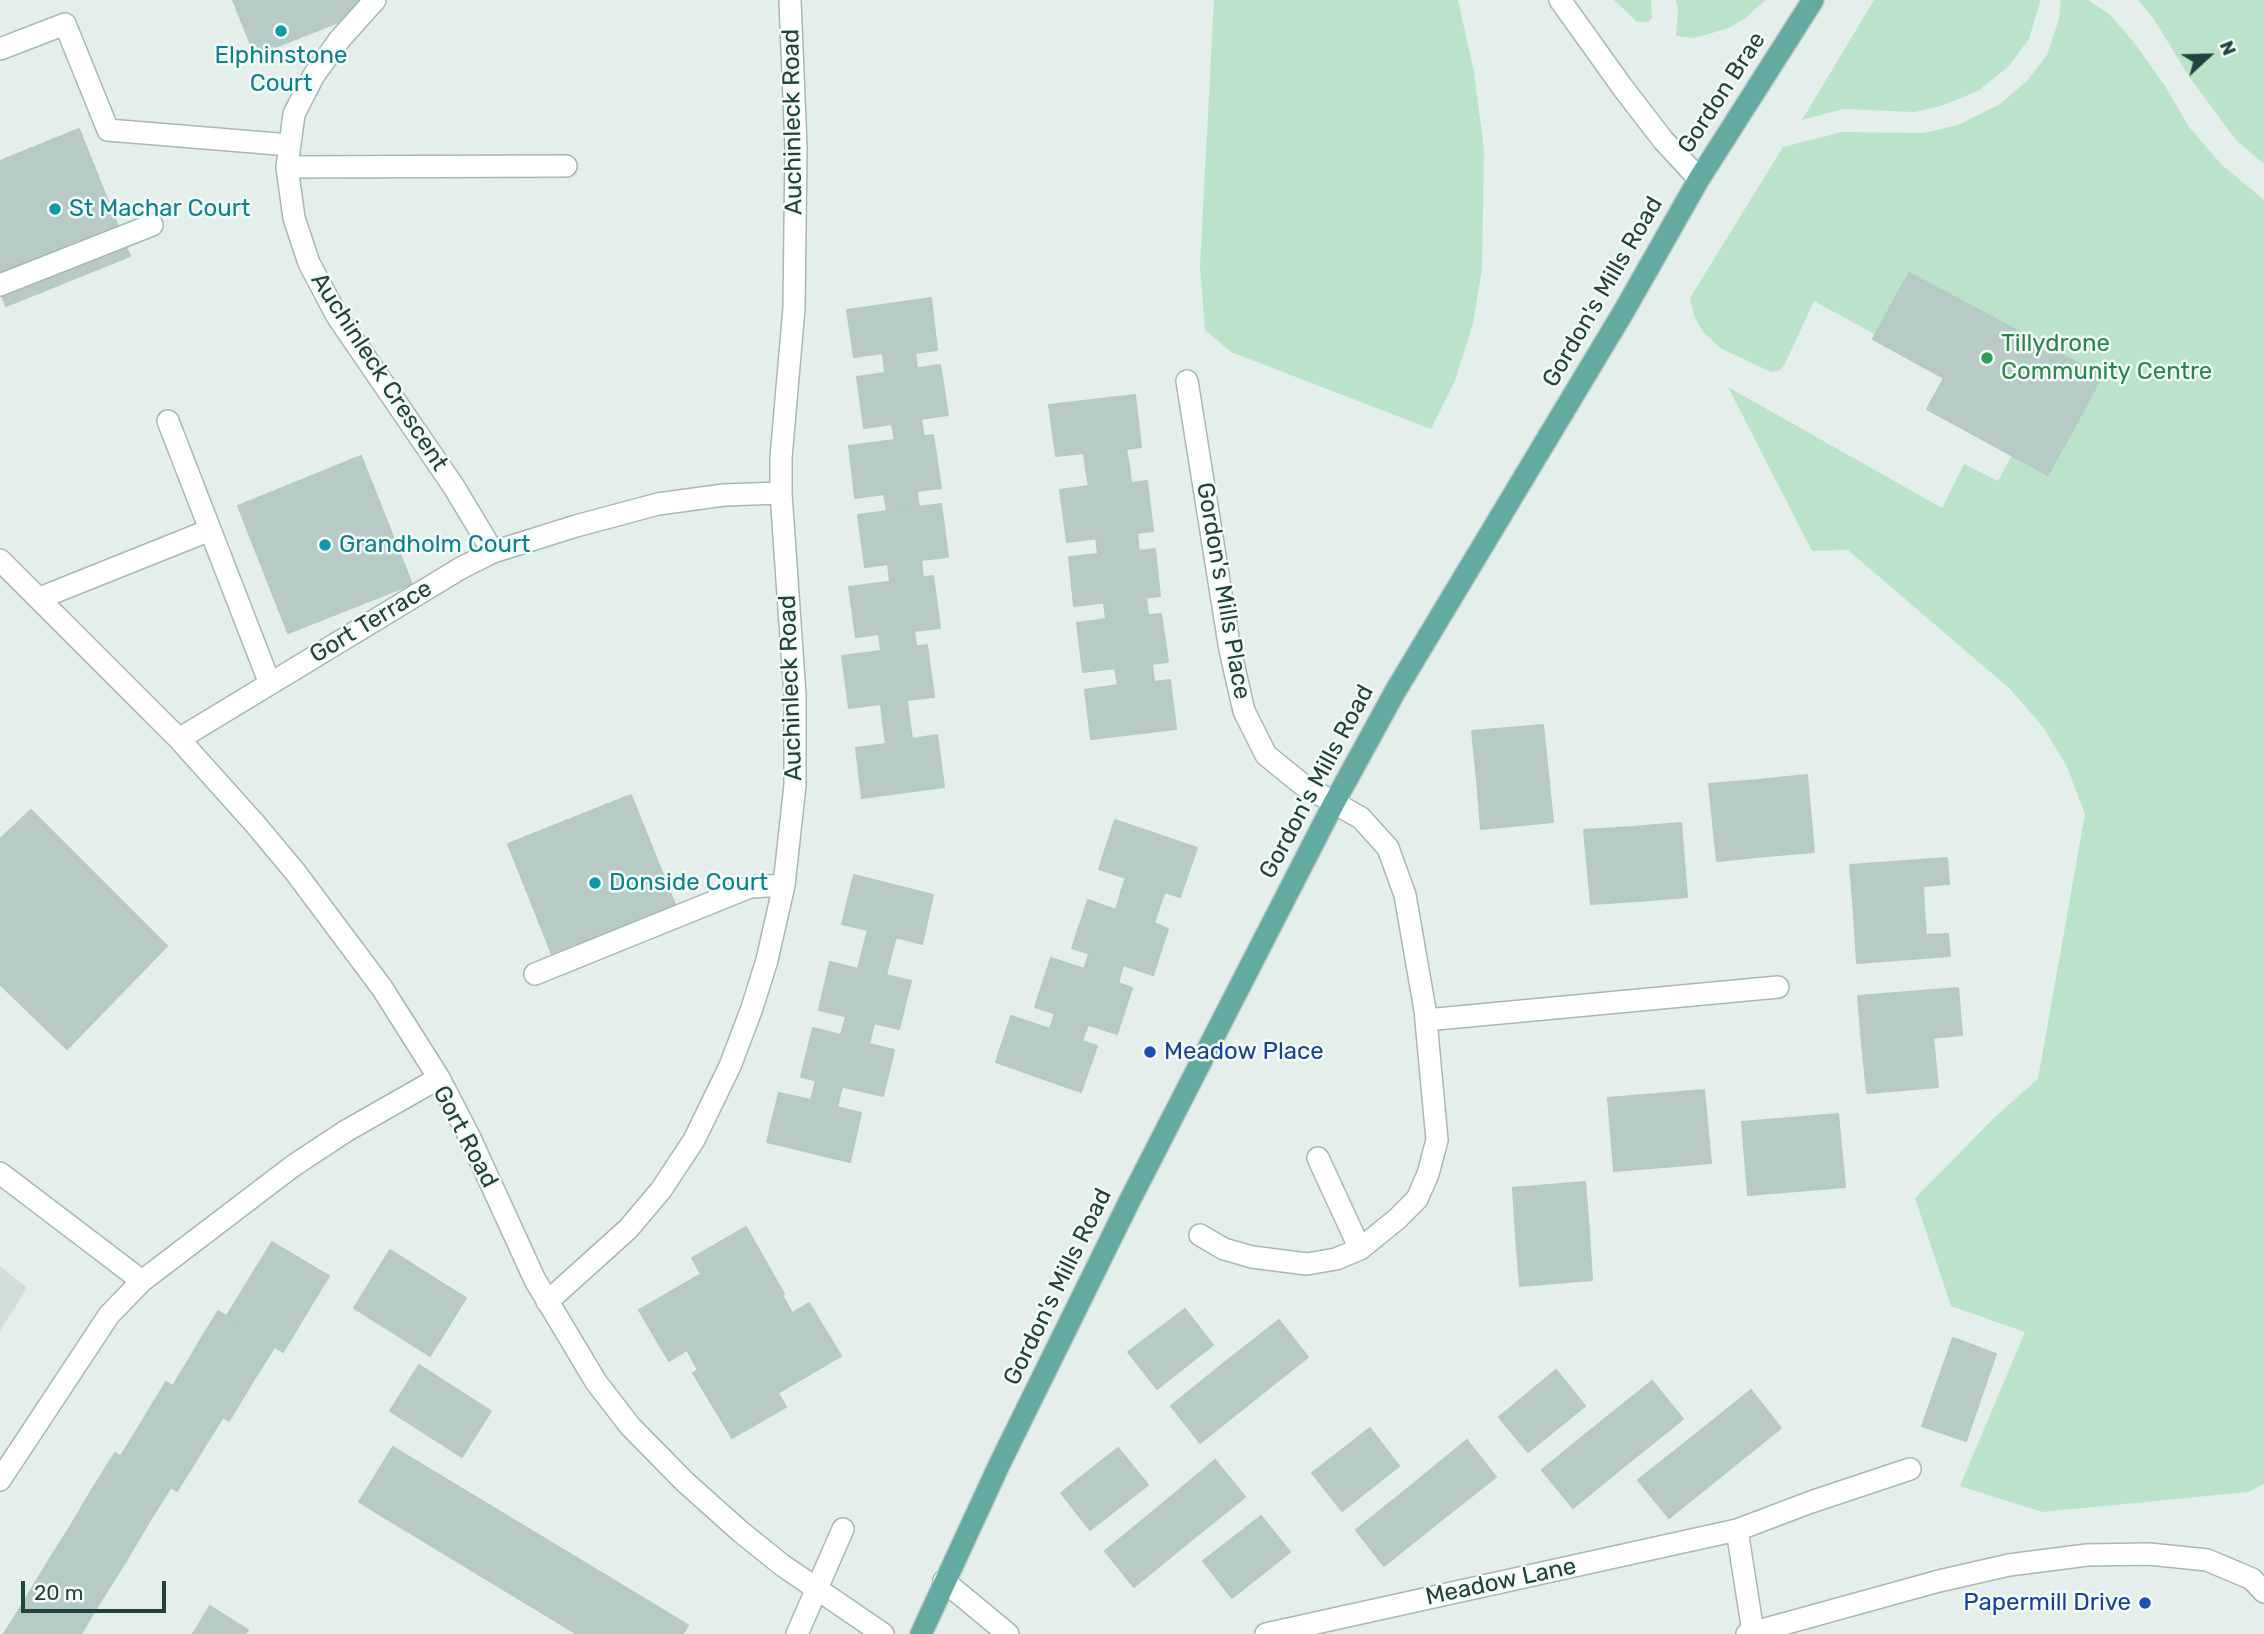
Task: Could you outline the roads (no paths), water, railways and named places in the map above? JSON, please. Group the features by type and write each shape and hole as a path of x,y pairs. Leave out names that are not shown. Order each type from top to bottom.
{"main road":[{"name":"Gordon Brae","path":"1699,179 1813,0"},
{"name":"Gordon's Mills Road","path":"921,1634 944,1581 1129,1202 1334,803 1396,690 1624,311 1699,179"}],"street":[{"name":"Auchinleck Crescent","path":"375,0 340,39 314,75 294,114 287,167 294,218 309,263 337,316 454,487 493,552"},
{"name":"Auchinleck Road","path":"547,1302 628,1229 662,1190 694,1140 730,1066 752,1008 767,960 784,885 795,785 795,695 781,493 795,271 796,147 790,0"},
{"path":"1560,0 1631,99 1663,140 1699,179"},
{"path":"0,49 65,24 108,130 290,145"},
{"path":"287,167 566,166"},
{"path":"0,285 152,225"},
{"name":"Gordon's Mills Place","path":"1187,381 1230,650 1244,711 1266,755 1303,785 1334,803"},
{"path":"168,421 270,684"},
{"name":"Gort Terrace","path":"179,739 449,575 493,552 658,504 724,495 781,493"},
{"path":"40,598 210,530"},
{"path":"0,560 179,739 296,873 382,988 439,1078"},
{"path":"1200,1235 1224,1249 1252,1257 1307,1264 1336,1259 1360,1249 1397,1219 1417,1199 1428,1174 1437,1140 1426,1020 1405,895 1388,848 1361,818 1334,803"},
{"path":"535,974 750,887 784,885"},
{"path":"1426,1020 1778,987"},
{"name":"Gort Road","path":"0,1480 108,1315 142,1281 346,1130 439,1078 547,1302 596,1382 630,1426 685,1482 741,1532 816,1589 883,1634"},
{"path":"1318,1158 1360,1249"},
{"path":"0,1173 142,1281"},
{"name":"Meadow Lane","path":"1266,1634 1737,1530 1910,1469"},
{"path":"797,1634 843,1529"},
{"path":"1737,1530 1750,1633 1939,1581 2009,1565 2087,1555 2149,1554 2207,1560 2252,1579 2264,1592"},
{"path":"944,1581 1008,1634"}],"place":[{"name":"Elphinstone Court","path":"281,31"},
{"name":"St Machar Court","path":"55,209"},
{"name":"Tillydrone Community Centre","path":"1987,358"},
{"name":"Grandholm Court","path":"325,545"},
{"name":"Donside Court","path":"595,883"},
{"name":"Meadow Place","path":"1150,1052"},
{"name":"Papermill Drive","path":"2145,1603"}]}
